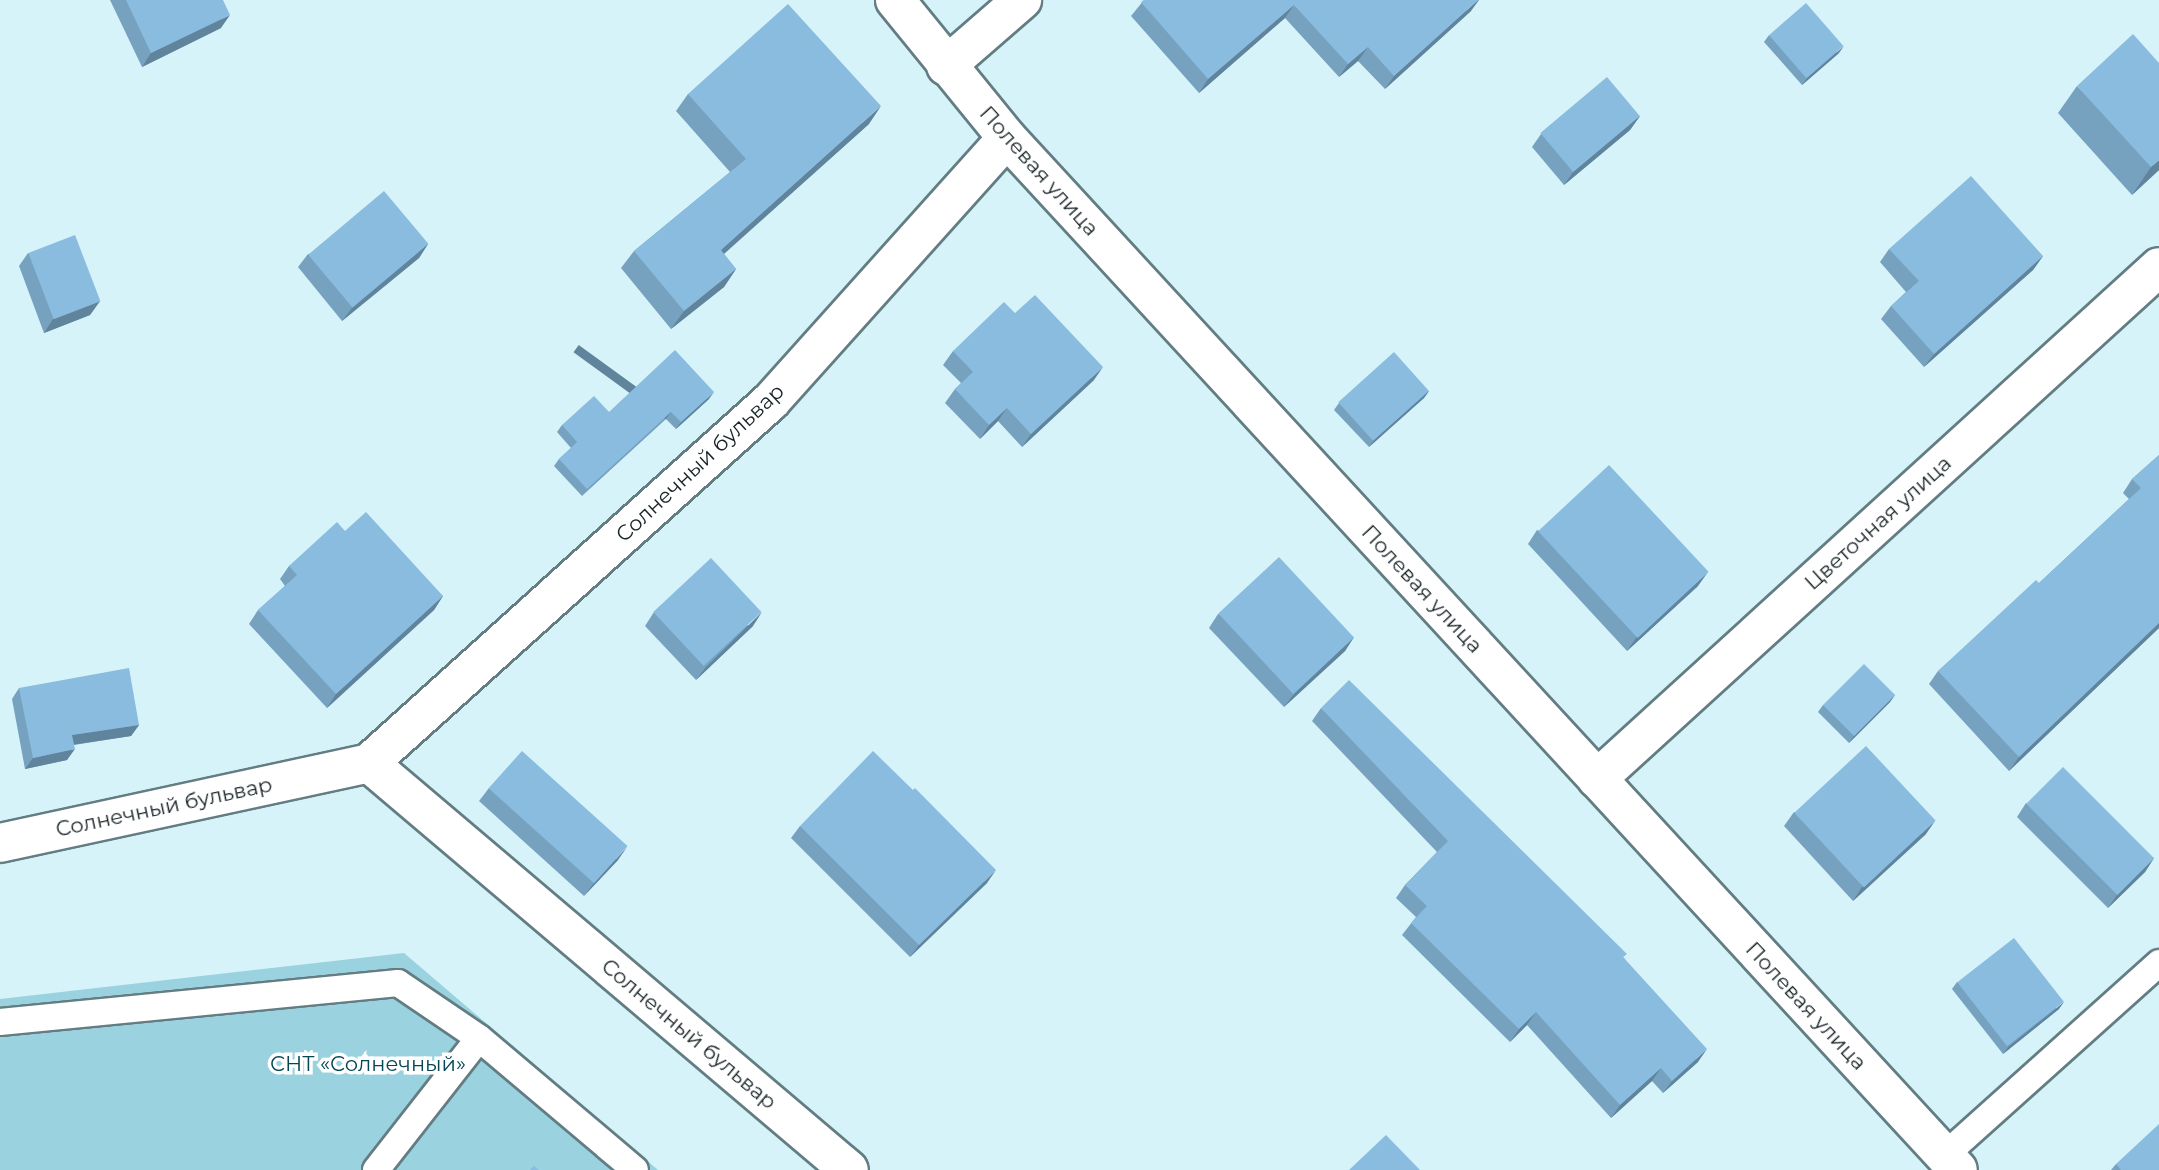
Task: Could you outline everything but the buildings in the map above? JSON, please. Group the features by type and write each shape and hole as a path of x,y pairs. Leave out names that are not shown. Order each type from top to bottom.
{"street":[{"name":"Полевая улица","path":"895,0 1007,138 1951,1163"},
{"path":"946,66 1022,0"},
{"name":"Солнечный бульвар","path":"0,843 369,763 771,401 1007,138"},
{"name":"Цветочная улица","path":"1597,779 2159,267"},
{"name":"Солнечный бульвар","path":"369,763 849,1170"}],"lane":[{"path":"1951,1163 2159,963"},
{"path":"0,1022 398,983 479,1038 635,1170"},
{"path":"376,1170 479,1038"}],"green space":[{"name":"СНТ «Солнечный»","path":"404,953 658,1170 0,1170 0,999"}]}
